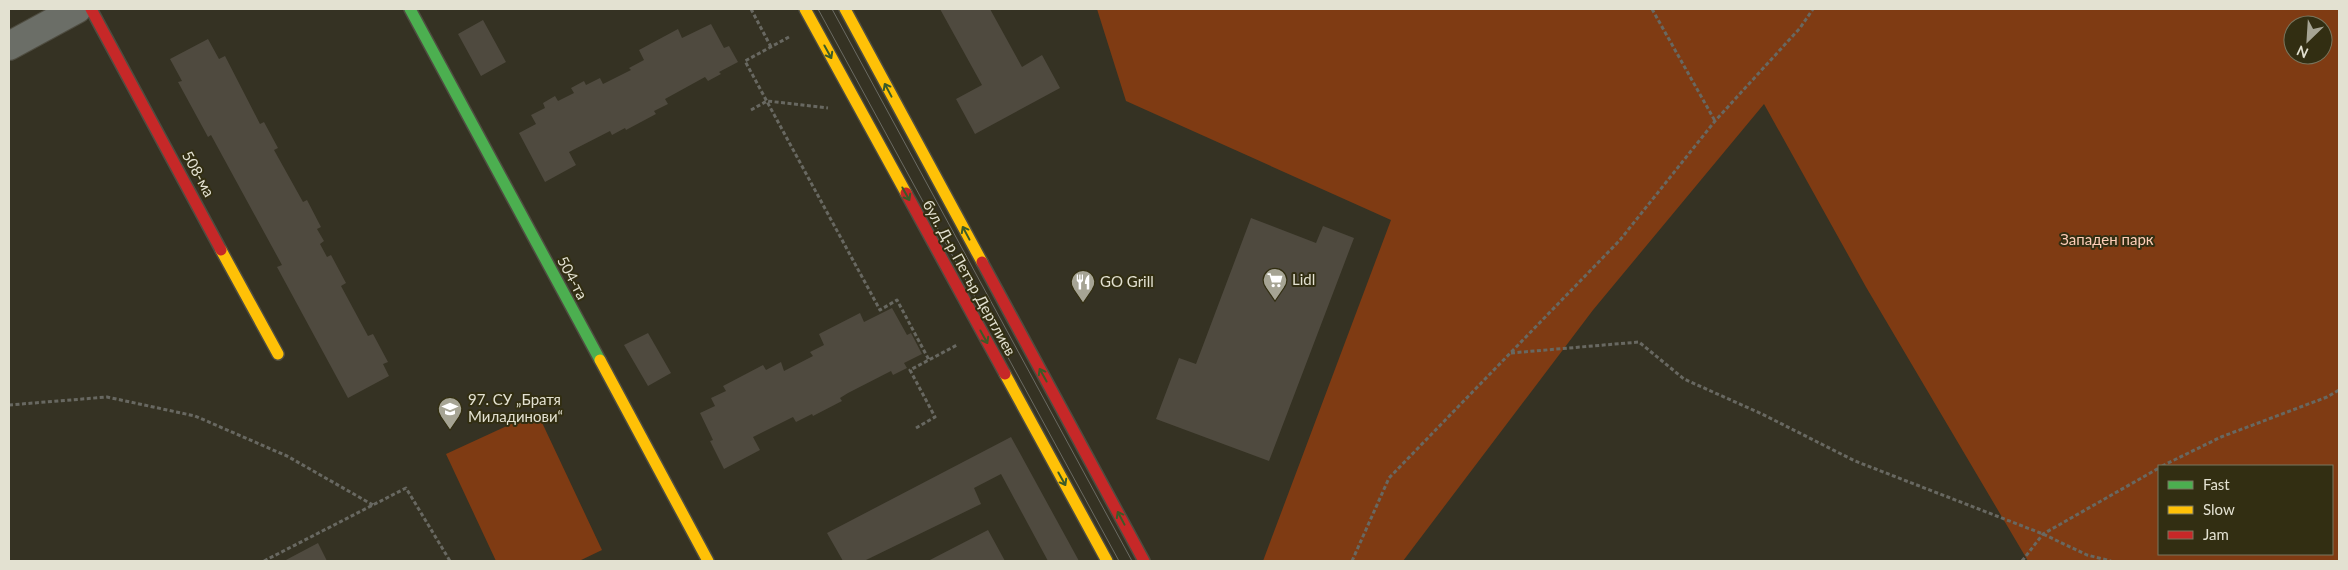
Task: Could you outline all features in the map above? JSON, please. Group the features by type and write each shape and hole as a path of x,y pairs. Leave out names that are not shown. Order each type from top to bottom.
{"main road":[{"name":"508-ма","path":"91,9 278,354"},
{"name":"504-та","path":"410,9 708,561"},
{"name":"бул. Д-р Петър Дертлиев","path":"805,9 1107,561"},
{"name":"бул. Д-р Петър Дертлиев","path":"845,9 1144,561"}],"street":[{"path":"9,46 77,9"}],"path":[{"path":"751,9 771,47"},
{"path":"1652,9 1715,121"},
{"path":"1352,561 1389,478 1620,240 1715,121 1800,28 1813,9"},
{"path":"795,34 745,61 880,310 897,300 929,360"},
{"path":"751,110 767,101 836,109"},
{"path":"916,428 935,417 910,370 963,341"},
{"path":"1511,353 1639,342 1684,379 1762,414 1856,461 2043,534 2087,554 2111,561"},
{"path":"2165,465 2221,437 2327,398 2339,390"},
{"path":"9,405 107,397 195,416 287,456 372,505"},
{"path":"2022,561 2043,534 2158,469"},
{"path":"264,561 406,488 450,561"}],"green space":[{"name":"Западен парк","path":"1097,9 2339,9 2339,561 2028,561 1866,287 1764,104 1593,310 1403,561 1263,561 1391,220 1126,101"},
{"path":"537,412 602,550 579,561 496,561 446,454"}],"building":[{"path":"940,9 990,9 1022,67 1042,55 1060,88 975,134 956,99 982,85"},
{"path":"483,20 506,62 481,76 458,34"},
{"path":"711,24 724,48 729,46 738,62 719,72 721,74 708,81 705,77 665,99 668,104 654,111 656,114 626,130 625,128 612,135 610,131 569,152 576,165 545,182 519,133 536,124 531,115 545,108 543,103 555,96 558,101 574,93 571,88 584,81 586,85 600,78 603,84 631,70 629,68 644,60 639,50 678,29 682,38"},
{"path":"208,39 219,59 225,56 260,124 264,122 278,148 274,150 303,202 307,200 321,227 317,229 324,241 320,244 327,257 331,255 346,283 341,286 368,336 373,334 388,362 383,364 389,376 348,398 277,267 282,265 211,135 208,137 178,82 182,81 170,59"},
{"name":"Lidl","path":"1251,218 1316,243 1323,226 1354,238 1269,461 1156,419 1179,358 1196,364"},
{"path":"892,308 907,335 911,333 922,354 904,363 907,368 893,375 891,371 848,393 840,398 842,401 813,416 812,414 796,422 793,417 753,437 760,450 724,469 710,441 713,440 700,413 715,406 711,398 726,391 723,386 763,365 766,370 781,362 784,371 813,356 810,352 824,345 819,334 860,313 864,322"},
{"path":"648,333 671,373 648,386 624,345"},
{"path":"1011,437 1079,561 1048,561 1001,474 974,488 981,504 864,561 843,561 827,533"},
{"path":"988,530 1005,561 928,561"},
{"path":"318,543 327,561 284,561"}],"tram line":[{"path":"818,9 1119,561"},
{"path":"832,9 1132,561"}],"traffic: fast":[{"path":"410,9 600,360"}],"traffic: slow":[{"path":"805,9 906,193"},
{"path":"845,9 982,262"},
{"path":"221,250 278,354"},
{"path":"600,360 708,561"},
{"path":"1005,374 1107,561"}],"traffic: jam":[{"path":"91,9 221,250"},
{"path":"906,193 1005,374"},
{"path":"982,262 1144,561"}],"place":[{"name":"Lidl","path":"1275,301"},
{"name":"GO Grill","path":"1083,303"},
{"name":"97. СУ „Братя Миладинови“","path":"450,430"}]}
